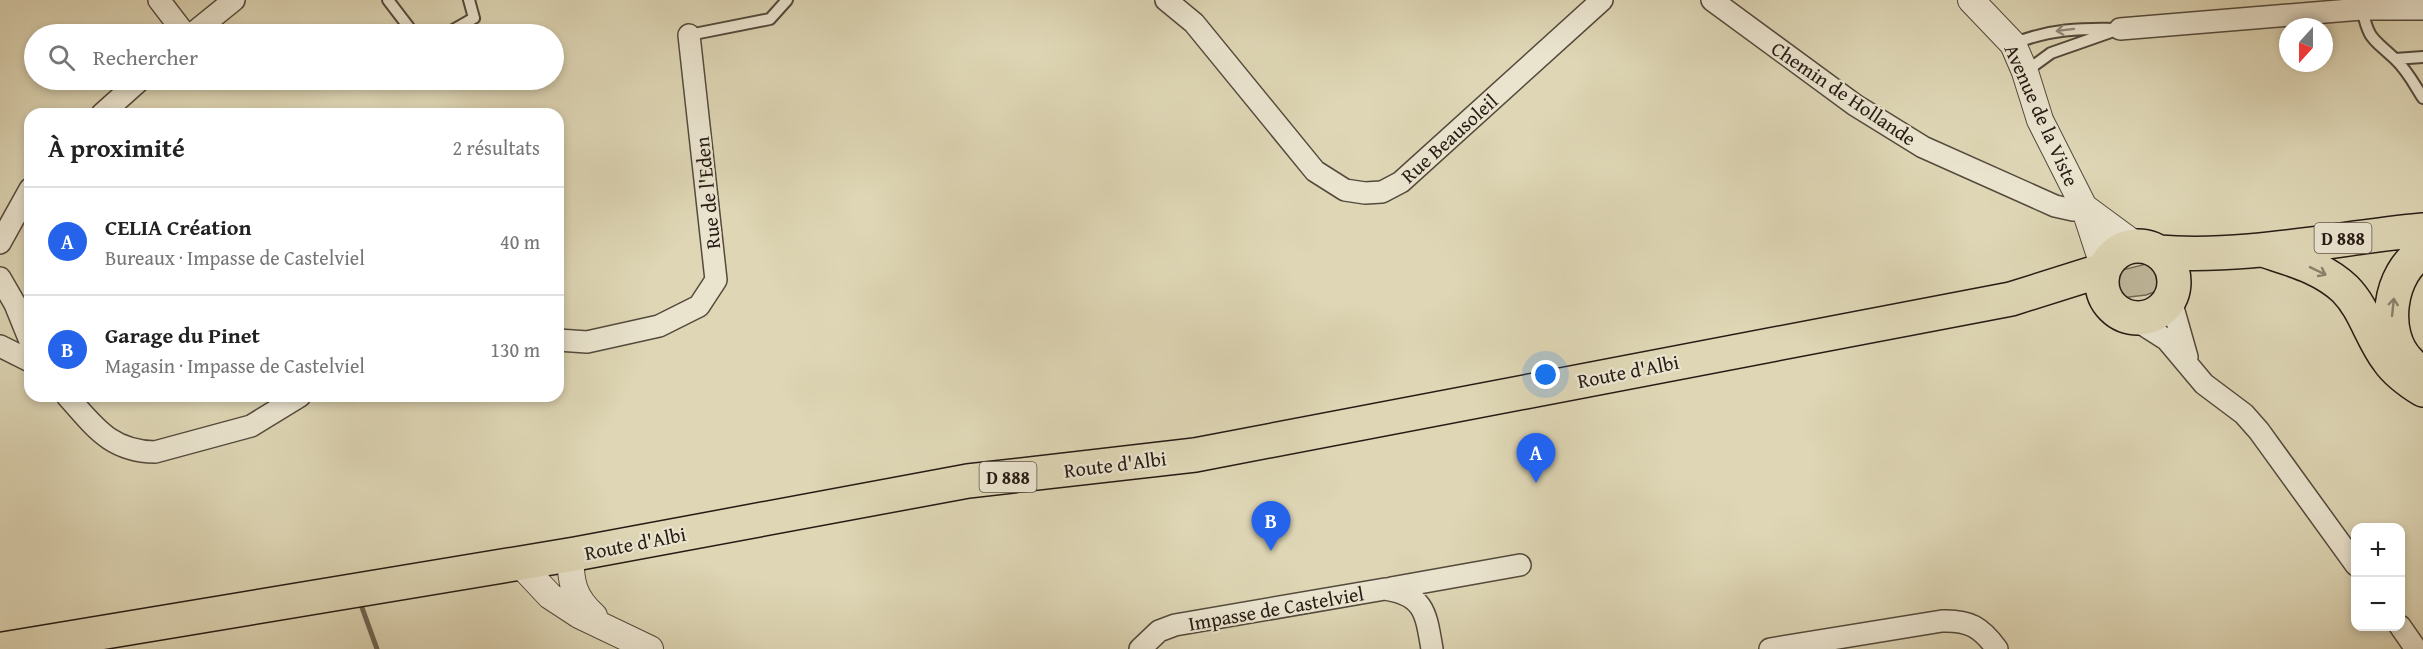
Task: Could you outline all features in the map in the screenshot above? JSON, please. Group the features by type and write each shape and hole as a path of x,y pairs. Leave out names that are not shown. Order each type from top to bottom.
{"main road":[{"name":"D 888","path":"2148,249 2198,255 2264,250 2319,241 2423,230"},
{"path":"2148,249 2165,259 2173,275 2171,295 2158,312 2140,318 2124,314 2105,297 2102,279 2109,259 2117,252 2148,249"},
{"name":"D 888","path":"2171,295 2205,271 2264,250"},
{"path":"2264,250 2315,269 2332,278 2356,302 2388,361 2407,381 2423,390"},
{"path":"2423,252 2416,256 2402,272 2395,292 2392,325 2393,335 2400,351 2423,376"},
{"name":"Route d'Albi","path":"3,649 520,564 968,481 1195,455 2011,299 2104,269"},
{"name":"Route d'Albi","path":"2011,299 2073,299 2094,303 2124,314"}],"street":[{"path":"159,0 177,24"},
{"path":"204,24 234,0"},
{"name":"Rue Beausoleil","path":"1166,0 1194,23 1315,171 1345,190 1365,193 1382,192 1401,182 1602,0"},
{"name":"Chemin de Hollande","path":"1712,0 1855,105 1923,147 2055,206 2073,210 2084,207"},
{"name":"Avenue de la Viste","path":"1971,0 2013,44 2025,72 2040,120 2084,207 2104,269"},
{"path":"2120,29 2362,9 2419,0"},
{"path":"2362,9 2423,9"},
{"name":"Rue de l'Eden","path":"564,340 587,342 659,326 699,306 716,280 690,35"},
{"path":"109,108 129,90"},
{"path":"0,243 24,200"},
{"name":"Avenue de la Viste","path":"2084,207 2148,249"},
{"path":"0,278 15,304 24,327"},
{"path":"2171,295 2189,364"},
{"path":"2124,314 2167,340 2204,384 2244,414 2259,431 2351,558"},
{"path":"0,316 24,331"},
{"path":"0,346 24,358"},
{"path":"73,402 110,441 138,452 155,452 251,426 290,402"},
{"path":"570,555 573,591 586,609 612,633"},
{"path":"520,564 550,596 579,615 612,633 650,649"},
{"name":"Impasse de Castelviel","path":"1140,649 1159,631 1175,625 1520,565"},
{"name":"Impasse de Castelviel","path":"1385,589 1399,591 1421,605 1427,619 1431,649"},
{"path":"1770,649 1942,621 1961,620 1976,627 1996,649"},
{"path":"2403,631 2416,649"}],"lane":[{"path":"388,0 406,24"},
{"path":"464,24 474,18 470,0"},
{"name":"Rue de l'Eden","path":"690,35 770,19 787,0"},
{"path":"2362,9 2366,30 2372,40 2396,59 2423,98"},
{"path":"2013,44 2037,34 2083,28 2120,29"},
{"path":"2025,72 2051,53 2120,29"},
{"path":"2396,59 2423,57"}],"shaded area":[{"path":"2150,263 2159,274 2160,290 2146,295 2121,298 2115,285 2118,271"}],"waterway":[{"path":"360,602 377,649"}],"place":[{"name":"CELIA Création","path":"1536,483"},
{"name":"Garage du Pinet","path":"1271,551"}]}
